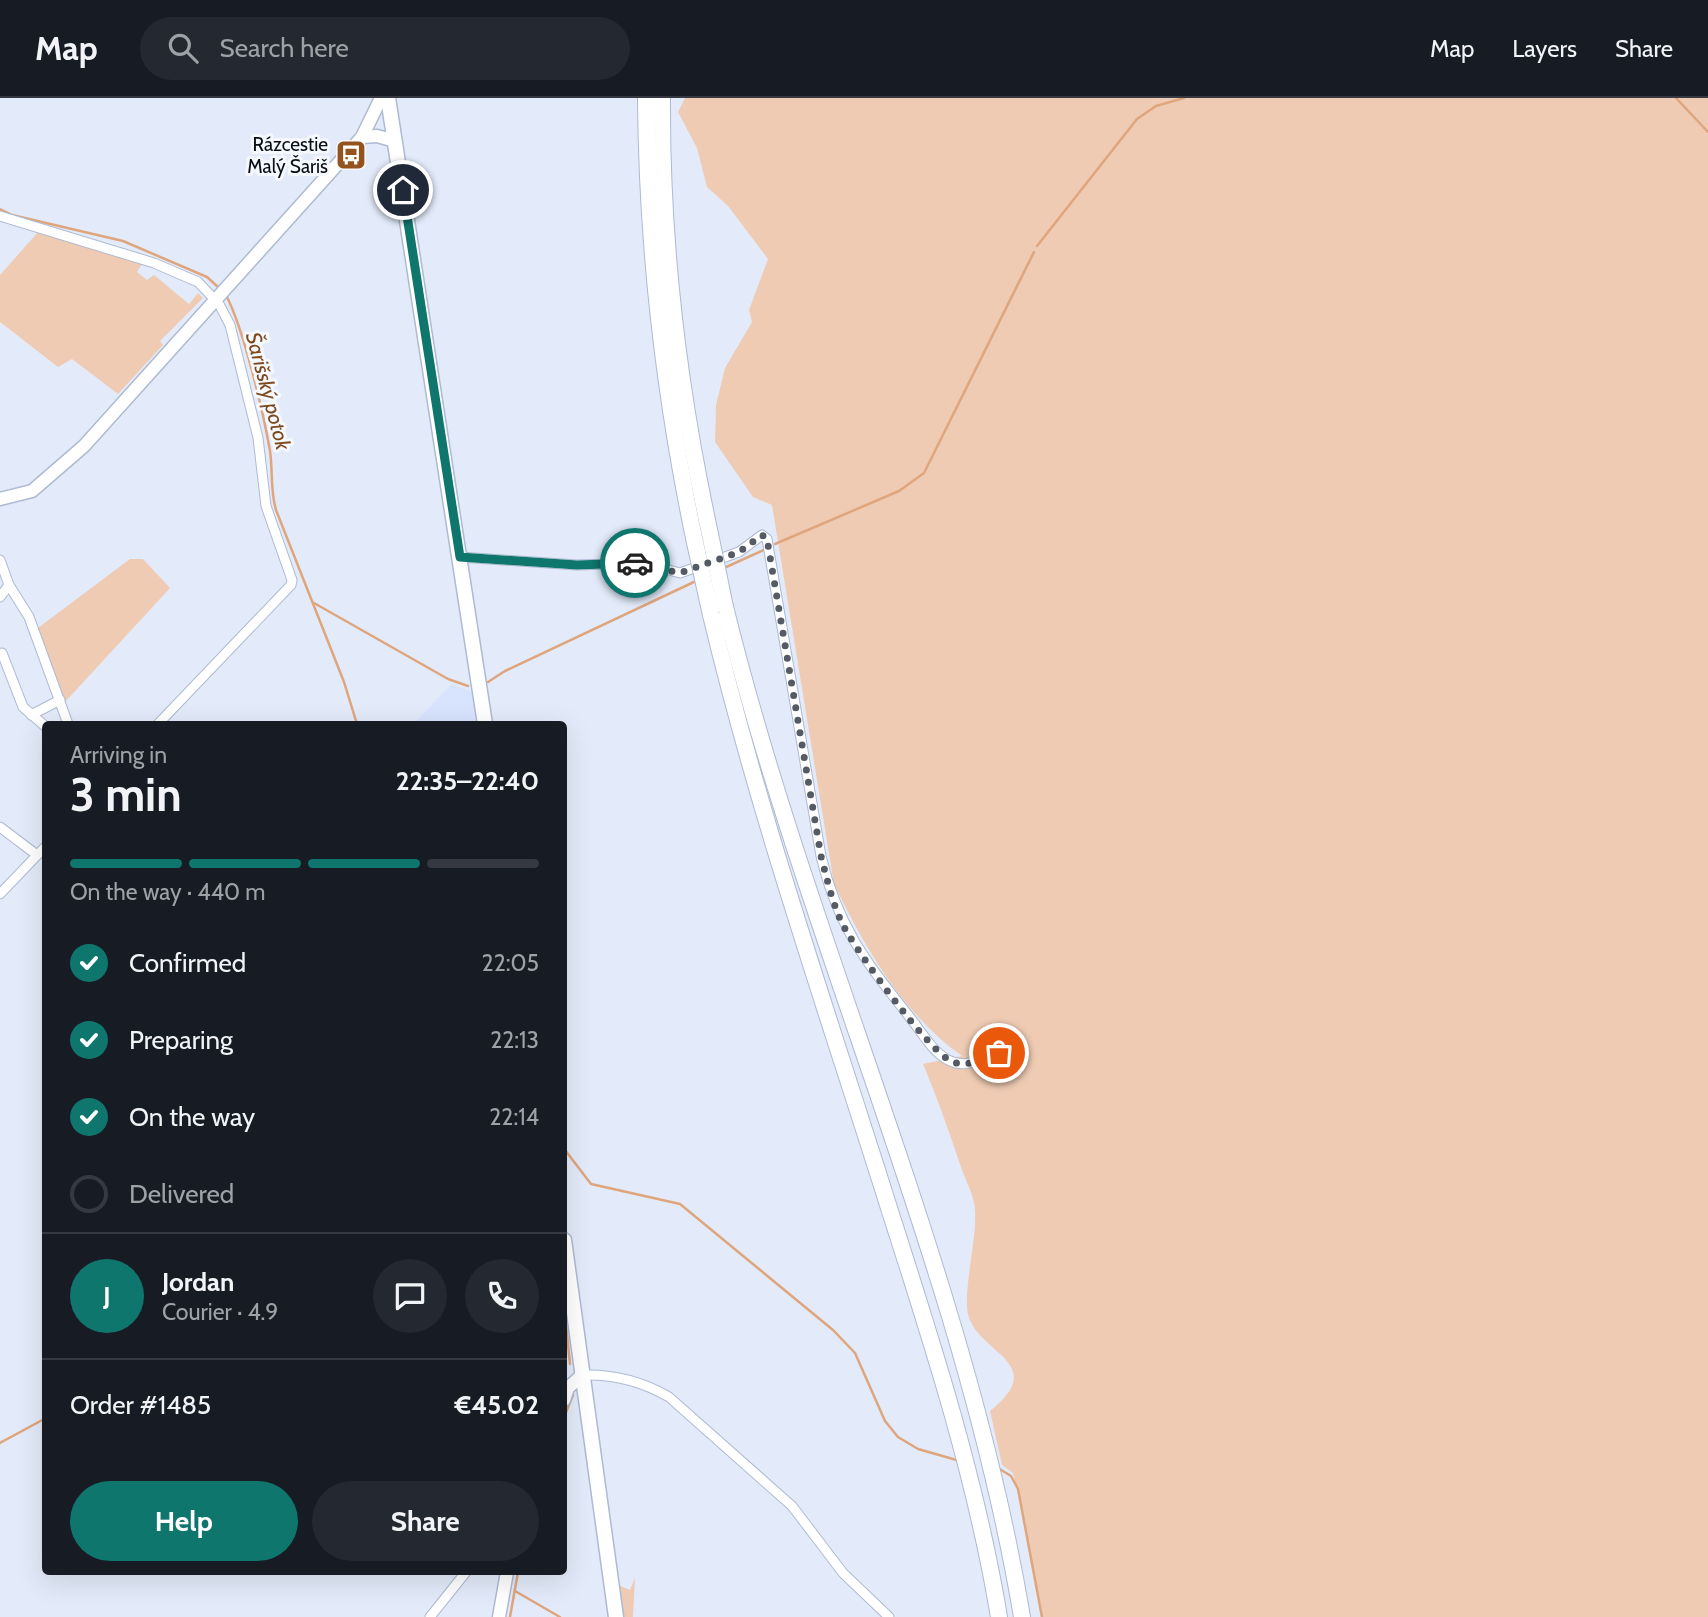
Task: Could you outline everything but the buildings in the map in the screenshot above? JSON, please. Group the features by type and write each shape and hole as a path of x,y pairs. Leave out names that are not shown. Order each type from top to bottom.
{"highway":[{"path":"646,98 649,190 658,303 674,427 702,536 756,790 943,1379 982,1529 999,1617"},
{"path":"662,98 664,188 677,331 702,536"},
{"path":"718,611 744,682 794,853 923,1231 966,1372 1000,1505 1022,1617"}],"main road":[{"path":"388,98 485,721"},
{"path":"567,1262 616,1617"}],"street":[{"path":"0,499 32,491 69,461 362,137 382,98"},
{"path":"362,137 377,136 395,141"},
{"path":"0,216 154,263 198,282 216,298 236,347 258,438 265,506 292,580 291,585 161,721"},
{"path":"460,557 577,565 643,563 680,573 739,552 762,535 767,539 821,856 828,886 844,926 876,975 941,1055 965,1064 999,1053 1010,1055"},
{"path":"0,560 9,585 29,617 67,721"},
{"path":"0,597 9,585"},
{"path":"2,653 23,706 42,724"},
{"path":"31,715 60,700"},
{"path":"0,827 37,855"},
{"path":"0,894 42,850"},
{"path":"567,1391 582,1375 629,1380 648,1385 669,1397 792,1506 844,1573 889,1617"},
{"path":"430,1617 464,1575"},
{"path":"499,1617 506,1575"}],"shaded area":[{"path":"685,98 1708,98 1708,1617 1041,1617 1024,1518 1013,1473 1002,1465 990,1411 1007,1394 1014,1381 1012,1369 974,1328 968,1314 967,1292 975,1206 923,1064 962,1056 921,1020 904,1000 859,932 834,884 772,505 753,497 715,442 716,405 725,368 752,322 749,310 768,259 728,206 707,187 697,148 678,112"},
{"path":"39,231 143,262 137,272 147,280 154,275 189,304 198,293 203,298 160,341 163,345 118,394 72,359 58,367 0,322 0,275"},
{"path":"130,559 143,559 170,588 65,702 60,699 34,631"},
{"path":"452,684 472,692 477,721 416,721"},
{"path":"635,1578 633,1617 608,1617 605,1589 616,1584 630,1590"}],"waterway":[{"path":"1037,246 1137,119 1156,106 1184,98"},
{"path":"1676,98 1708,132"},
{"name":"Šarišský potok","path":"0,209 12,215 123,241 207,277 219,288"},
{"path":"775,544 899,491 924,473 1034,252"},
{"name":"Šarišský potok","path":"226,295 246,349 258,393 270,451 276,510 344,682 356,721"},
{"path":"724,568 766,549"},
{"path":"488,682 505,671 696,581"},
{"path":"314,603 448,679 468,686"},
{"path":"567,1153 591,1184 680,1204 833,1330 855,1353 885,1421 898,1437 918,1449 960,1461"},
{"path":"567,1335 570,1364"},
{"path":"567,1410 573,1395"},
{"name":"Šarišský potok","path":"0,1443 42,1420"},
{"path":"998,1468 1011,1476 1018,1489 1042,1617"},
{"path":"510,1617 517,1575"},
{"path":"515,1591 560,1617"}],"way so far":[{"path":"635,563 680,573 739,552 762,535 767,539 771,548 821,856 836,910 854,944 876,975 941,1055 955,1063 965,1064 982,1061 999,1053"}],"place":[{"name":"Rázcestie Malý Šariš","path":"351,155"}],"route":[{"path":"403,190 460,557 577,565 635,563"}]}
